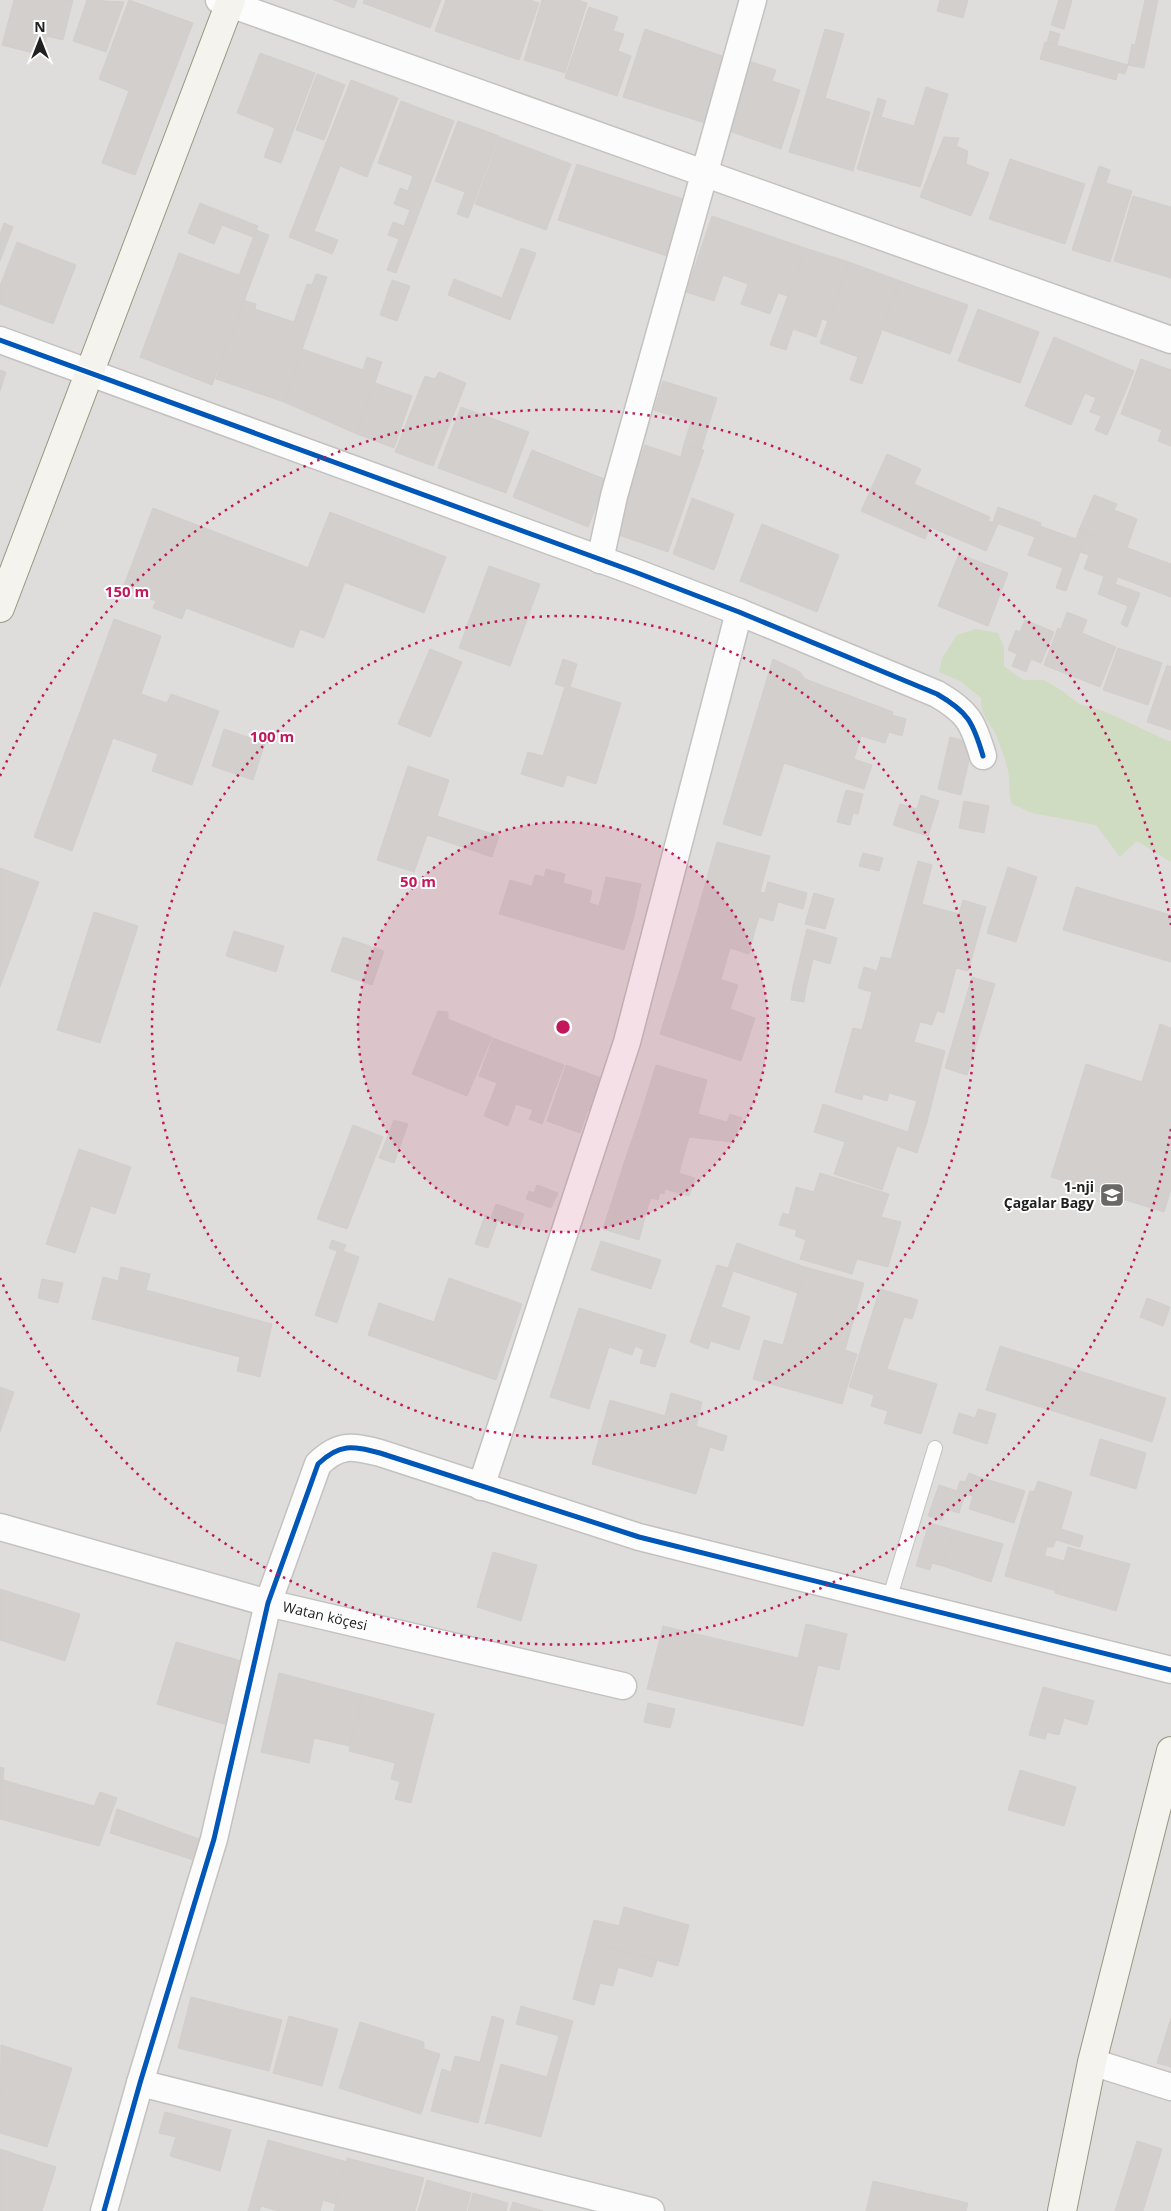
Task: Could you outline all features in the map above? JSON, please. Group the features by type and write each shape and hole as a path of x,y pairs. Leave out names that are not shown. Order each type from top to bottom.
{"main road":[{"path":"1,605 227,1"},
{"path":"1062,2211 1092,2062 1171,1751"}],"street":[{"path":"600,560 614,496 753,0"},
{"path":"227,1 1171,340"},
{"path":"0,340 739,612 937,694 958,706 975,727 984,756"},
{"path":"481,1487 627,1042 739,612"},
{"path":"104,2211 140,2083 214,1839 268,1603 318,1464 330,1452 347,1448 362,1448 639,1537 1171,1670"},
{"name":"Watan köçesi","path":"0,1526 268,1603 624,1686"},
{"path":"1092,2062 1171,2087"},
{"path":"140,2083 652,2211"}],"lane":[{"path":"889,1600 935,1448"}],"shaded area":[{"path":"0,0 1171,0 1171,2211 0,2211"}],"green space":[{"path":"976,629 998,633 1004,647 1004,666 1023,680 1044,680 1079,704 1106,712 1171,741 1171,862 1137,841 1120,857 1096,825 1032,813 1012,804 1006,763 996,734 983,711 981,698 960,681 939,672 942,658 957,635"}],"building":[{"path":"14,0 73,0 63,40 47,36 41,55 2,45"},
{"path":"87,0 124,2 106,52 73,41"},
{"path":"129,0 193,23 135,175 102,163 129,91 99,79"},
{"path":"334,0 357,0 354,8"},
{"path":"364,0 441,0 430,28 363,3"},
{"path":"446,0 530,0 539,3 519,60 435,31"},
{"path":"542,0 578,0 587,3 565,73 524,60"},
{"path":"940,0 968,0 963,18 937,11"},
{"path":"1059,0 1072,0 1064,29 1051,25"},
{"path":"1145,0 1158,0 1144,68 1128,65 1132,44 1135,45"},
{"path":"589,7 618,17 613,31 624,34 618,51 631,56 617,96 565,78"},
{"path":"645,29 725,57 705,123 623,97"},
{"path":"825,29 844,34 825,98 870,112 853,171 789,152"},
{"path":"1050,31 1060,34 1057,45 1047,43"},
{"path":"1045,42 1128,65 1125,74 1118,72 1116,80 1040,59"},
{"path":"260,53 315,73 281,163 264,157 275,128 237,113"},
{"path":"749,61 776,70 772,81 800,90 781,149 726,130"},
{"path":"317,74 345,85 324,140 296,130"},
{"path":"351,80 398,98 367,177 340,166 314,231 338,240 332,254 289,237"},
{"path":"926,87 948,94 920,187 857,169 878,98 886,101 881,117 914,126"},
{"path":"401,101 454,121 396,273 387,270 399,239 388,235 393,222 404,226 410,210 394,204 400,188 408,191 413,176 378,163"},
{"path":"458,121 499,136 468,218 457,214 465,192 435,181"},
{"path":"500,137 571,164 546,230 475,204"},
{"path":"944,137 959,138 956,146 968,151 966,164 989,173 971,216 920,197"},
{"path":"1010,159 1085,184 1065,244 989,219"},
{"path":"577,164 689,201 670,257 558,220"},
{"path":"1099,166 1110,170 1106,183 1132,191 1110,262 1072,250"},
{"path":"1133,196 1171,207 1171,278 1114,261"},
{"path":"200,203 258,226 253,237 222,225 214,244 188,233"},
{"path":"712,216 805,248 788,296 778,293 770,314 741,304 748,284 723,275 714,301 686,292"},
{"path":"4,223 13,227 0,261 0,234"},
{"path":"256,230 269,235 252,280 239,276"},
{"path":"17,242 76,265 53,324 0,304 0,286"},
{"path":"521,248 536,253 510,320 448,295 454,279 502,298"},
{"path":"805,248 849,262 828,321 822,319 816,337 793,329 786,350 770,345"},
{"path":"179,253 252,280 212,385 140,357"},
{"path":"849,262 900,281 862,384 850,380 858,357 820,343"},
{"path":"316,274 327,277 284,402 216,379 243,300 256,304 255,309 294,322 307,284 312,285"},
{"path":"392,280 410,286 397,321 380,315"},
{"path":"900,281 968,305 950,354 883,330"},
{"path":"978,309 1039,332 1020,383 958,361"},
{"path":"1054,337 1134,371 1107,435 1095,430 1101,416 1090,412 1096,398 1085,393 1071,425 1025,406"},
{"path":"302,349 363,370 367,357 382,362 357,434 284,402"},
{"path":"1141,359 1171,370 1171,446 1158,441 1162,430 1121,414"},
{"path":"0,370 6,372 0,391"},
{"path":"439,372 466,383 433,466 395,452 425,376 435,379"},
{"path":"663,381 717,398 701,450 684,444 691,422 654,410"},
{"path":"375,383 412,396 394,448 357,434"},
{"path":"461,407 529,432 506,493 438,468"},
{"path":"684,444 704,450 668,552 613,533 645,445 681,457"},
{"path":"532,450 607,480 588,527 513,497"},
{"path":"887,454 921,469 914,484 990,517 988,521 998,524 986,551 930,527 925,539 861,511"},
{"path":"1094,495 1117,504 1114,510 1137,519 1127,548 1079,530"},
{"path":"692,498 734,514 714,570 673,554"},
{"path":"998,507 1041,523 1040,526 1076,539 1079,530 1087,533 1066,591 1056,588 1063,568 1028,555 1035,537 993,522"},
{"path":"153,508 345,582 324,638 300,629 293,648 186,608 182,619 153,608 156,601 123,588"},
{"path":"330,512 446,557 424,613 308,568"},
{"path":"762,524 839,555 817,612 740,581"},
{"path":"1087,533 1171,564 1171,597 1118,577 1115,584 1140,593 1127,627 1121,624 1128,606 1098,594 1104,576 1084,569 1089,555 1080,552"},
{"path":"959,554 1008,573 988,626 938,606"},
{"path":"489,566 540,584 510,666 459,648"},
{"path":"1067,612 1087,620 1082,633 1116,647 1100,687 1044,665 1058,628 1061,629"},
{"path":"114,619 161,636 141,694 167,703 171,694 219,711 192,785 152,771 158,754 113,738 72,851 34,837"},
{"path":"1025,620 1054,632 1041,663 1031,659 1026,672 1012,666 1017,654 1008,650 1016,630 1020,632"},
{"path":"1118,648 1162,663 1148,705 1103,690"},
{"path":"430,649 462,662 430,737 398,724"},
{"path":"563,659 577,664 570,687 621,703 596,784 567,775 563,787 521,774 528,752 543,756 565,687 555,684"},
{"path":"773,659 800,672 805,679 893,712 892,715 906,719 902,736 889,732 885,743 861,736 854,759 872,765 864,789 784,763 761,836 723,824"},
{"path":"1167,665 1171,667 1171,730 1147,722"},
{"path":"224,729 265,743 253,780 212,766"},
{"path":"950,737 973,743 961,795 938,789"},
{"path":"408,766 449,780 437,816 499,836 492,857 427,835 414,872 377,860"},
{"path":"846,790 863,794 858,814 853,813 850,825 837,822"},
{"path":"921,795 939,801 928,836 893,825 900,804 917,809"},
{"path":"964,801 989,806 984,833 959,828"},
{"path":"717,842 770,856 760,892 765,893 768,882 807,893 803,909 778,902 773,921 759,917 755,930 697,913"},
{"path":"863,853 883,858 879,871 859,866"},
{"path":"918,861 932,865 922,904 959,914 963,900 986,907 968,971 956,968 944,1013 937,1011 932,1025 920,1022 914,1042 945,1051 927,1122 912,1117 917,1101 889,1093 887,1101 863,1094 862,1100 835,1092 853,1028 862,1030 872,992 858,988 864,967 877,971 881,957 891,959"},
{"path":"1008,867 1037,877 1016,942 987,933"},
{"path":"0,868 39,882 0,987"},
{"path":"546,869 565,874 563,883 592,891 589,903 532,886 535,875 544,877"},
{"path":"606,877 641,884 634,916 599,906"},
{"path":"510,880 634,916 624,950 499,914"},
{"path":"1076,887 1171,915 1171,962 1063,930"},
{"path":"814,893 834,899 825,929 805,924"},
{"path":"94,912 138,926 100,1043 57,1030"},
{"path":"697,913 755,930 749,954 730,948 721,979 681,967"},
{"path":"807,929 837,938 830,964 813,959 806,989 793,986"},
{"path":"234,931 284,946 276,972 226,956"},
{"path":"343,937 384,951 372,985 331,971"},
{"path":"681,967 738,985 730,1009 755,1018 741,1061 660,1034"},
{"path":"972,977 995,984 967,1075 945,1068"},
{"path":"793,986 806,989 804,1002 791,1000"},
{"path":"438,1011 448,1012 448,1019 492,1037 467,1096 412,1074"},
{"path":"1160,1024 1171,1028 1171,1189 1164,1212 1051,1177 1086,1064 1142,1082"},
{"path":"493,1038 564,1065 542,1124 529,1119 533,1110 516,1104 508,1126 484,1116 497,1083 479,1076"},
{"path":"566,1065 604,1079 593,1111 588,1110 580,1133 547,1121"},
{"path":"656,1065 707,1080 698,1114 727,1122 730,1114 742,1118 733,1142 689,1137 639,1120"},
{"path":"823,1104 908,1132 912,1117 927,1122 917,1153 897,1146 882,1190 834,1174 845,1142 814,1132"},
{"path":"394,1120 408,1124 394,1163 379,1158"},
{"path":"639,1120 689,1137 679,1173 626,1157"},
{"path":"353,1125 383,1137 347,1229 317,1219"},
{"path":"79,1149 131,1167 115,1214 91,1206 75,1253 46,1244"},
{"path":"626,1157 695,1178 689,1196 665,1189 664,1194 660,1193 658,1200 651,1198 648,1206 614,1195"},
{"path":"820,1173 889,1194 881,1217 901,1222 888,1267 857,1259 852,1274 800,1259 806,1240 795,1236 797,1230 779,1225 783,1213 789,1215 796,1187 814,1192"},
{"path":"537,1185 558,1193 551,1208 526,1199 529,1191 534,1193"},
{"path":"614,1195 648,1206 639,1240 603,1229"},
{"path":"496,1204 524,1214 519,1228 498,1220 488,1248 475,1244 485,1215 491,1218"},
{"path":"332,1240 346,1245 343,1251 359,1257 337,1323 315,1315 337,1251 329,1248"},
{"path":"601,1241 661,1260 651,1289 591,1270"},
{"path":"737,1243 805,1267 798,1293 733,1271 721,1307 750,1317 739,1350 711,1341 708,1349 690,1342 717,1265 728,1268"},
{"path":"121,1267 150,1274 146,1290 272,1324 260,1377 237,1371 240,1357 92,1319 103,1277 118,1281"},
{"path":"805,1267 864,1283 845,1350 857,1354 842,1404 753,1379 764,1340 783,1345"},
{"path":"449,1278 522,1304 496,1380 368,1335 379,1303 434,1322"},
{"path":"42,1279 63,1283 58,1303 38,1298"},
{"path":"880,1289 918,1300 912,1319 904,1317 887,1369 937,1384 921,1434 884,1423 888,1411 871,1406 874,1395 849,1387"},
{"path":"1147,1298 1170,1307 1163,1326 1140,1317"},
{"path":"579,1308 666,1335 655,1367 640,1363 644,1350 635,1346 632,1355 609,1347 589,1409 550,1397"},
{"path":"1000,1346 1166,1398 1152,1442 986,1390"},
{"path":"0,1387 14,1392 0,1432"},
{"path":"671,1393 702,1402 696,1426 727,1436 723,1451 710,1447 696,1494 592,1464 610,1400 665,1416"},
{"path":"978,1409 996,1414 987,1444 953,1433 959,1413 975,1418"},
{"path":"1100,1439 1146,1453 1136,1489 1090,1475"},
{"path":"969,1473 979,1477 973,1496 965,1494 959,1513 946,1509 942,1520 928,1516 939,1485 957,1491 960,1481 965,1482"},
{"path":"979,1477 1025,1491 1014,1523 969,1509"},
{"path":"1038,1481 1072,1492 1061,1529 1083,1536 1080,1547 1056,1540 1053,1547 1047,1547 1044,1557 1013,1547 1030,1491 1034,1492"},
{"path":"929,1523 954,1530 943,1566 932,1563 930,1570 916,1566"},
{"path":"954,1530 1003,1544 991,1582 943,1566"},
{"path":"1013,1547 1064,1561 1056,1591 1005,1576"},
{"path":"1068,1547 1130,1564 1116,1611 1055,1593"},
{"path":"493,1552 537,1565 521,1621 477,1607"},
{"path":"0,1589 80,1614 65,1661 0,1640"},
{"path":"806,1624 847,1634 839,1670 818,1665 803,1726 647,1689 663,1626 798,1658"},
{"path":"176,1642 245,1662 227,1725 157,1704"},
{"path":"279,1673 363,1695 350,1746 314,1738 309,1763 261,1752"},
{"path":"1043,1687 1094,1701 1087,1725 1064,1718 1059,1735 1047,1732 1045,1739 1029,1735"},
{"path":"363,1695 434,1714 411,1803 395,1799 400,1782 391,1779 395,1763 349,1751"},
{"path":"648,1703 675,1709 670,1728 644,1722"},
{"path":"0,1767 4,1768 3,1780 94,1806 100,1792 117,1798 99,1846 0,1819"},
{"path":"1020,1770 1076,1787 1064,1826 1008,1810"},
{"path":"117,1809 199,1839 194,1860 110,1833"},
{"path":"624,1907 689,1925 678,1966 588,1942 594,1920 619,1926"},
{"path":"588,1942 657,1960 652,1977 618,1967 613,1986 600,1983 594,2005 573,1999"},
{"path":"191,1997 282,2020 269,2071 178,2048"},
{"path":"521,2006 573,2021 541,2137 488,2123 485,2124 501,2064 547,2077 559,2036 516,2024"},
{"path":"289,2016 338,2029 322,2086 273,2073"},
{"path":"492,2016 504,2020 478,2123 431,2111 442,2069 451,2072 455,2056 480,2062"},
{"path":"1171,2018 1171,2067 1157,2063"},
{"path":"360,2022 424,2042 424,2049 440,2054 421,2114 339,2088"},
{"path":"1,2045 72,2068 47,2147 0,2133"},
{"path":"165,2112 231,2130 220,2171 170,2156 176,2137 159,2133"},
{"path":"268,2140 347,2162 336,2204 323,2200 320,2211 278,2211 261,2206 259,2211 248,2211"},
{"path":"1137,2141 1162,2149 1143,2211 1115,2211"},
{"path":"0,2149 56,2167 42,2211 0,2211"},
{"path":"347,2158 424,2178 415,2211 334,2211"},
{"path":"427,2180 471,2193 466,2211 418,2211"},
{"path":"873,2181 968,2203 966,2211 866,2211"},
{"path":"473,2193 508,2203 506,2211 468,2211"},
{"path":"513,2202 543,2211 510,2211"}],"cycle path":[{"path":"0,340 635,572 739,612 937,694 956,706 968,719 976,734 983,756"},
{"path":"104,2211 140,2083 214,1839 268,1603 318,1464 333,1452 340,1449 354,1448 380,1453 639,1537 1171,1670"}],"place":[{"name":"1-nji Çagalar Bagy","path":"1112,1195"}]}
